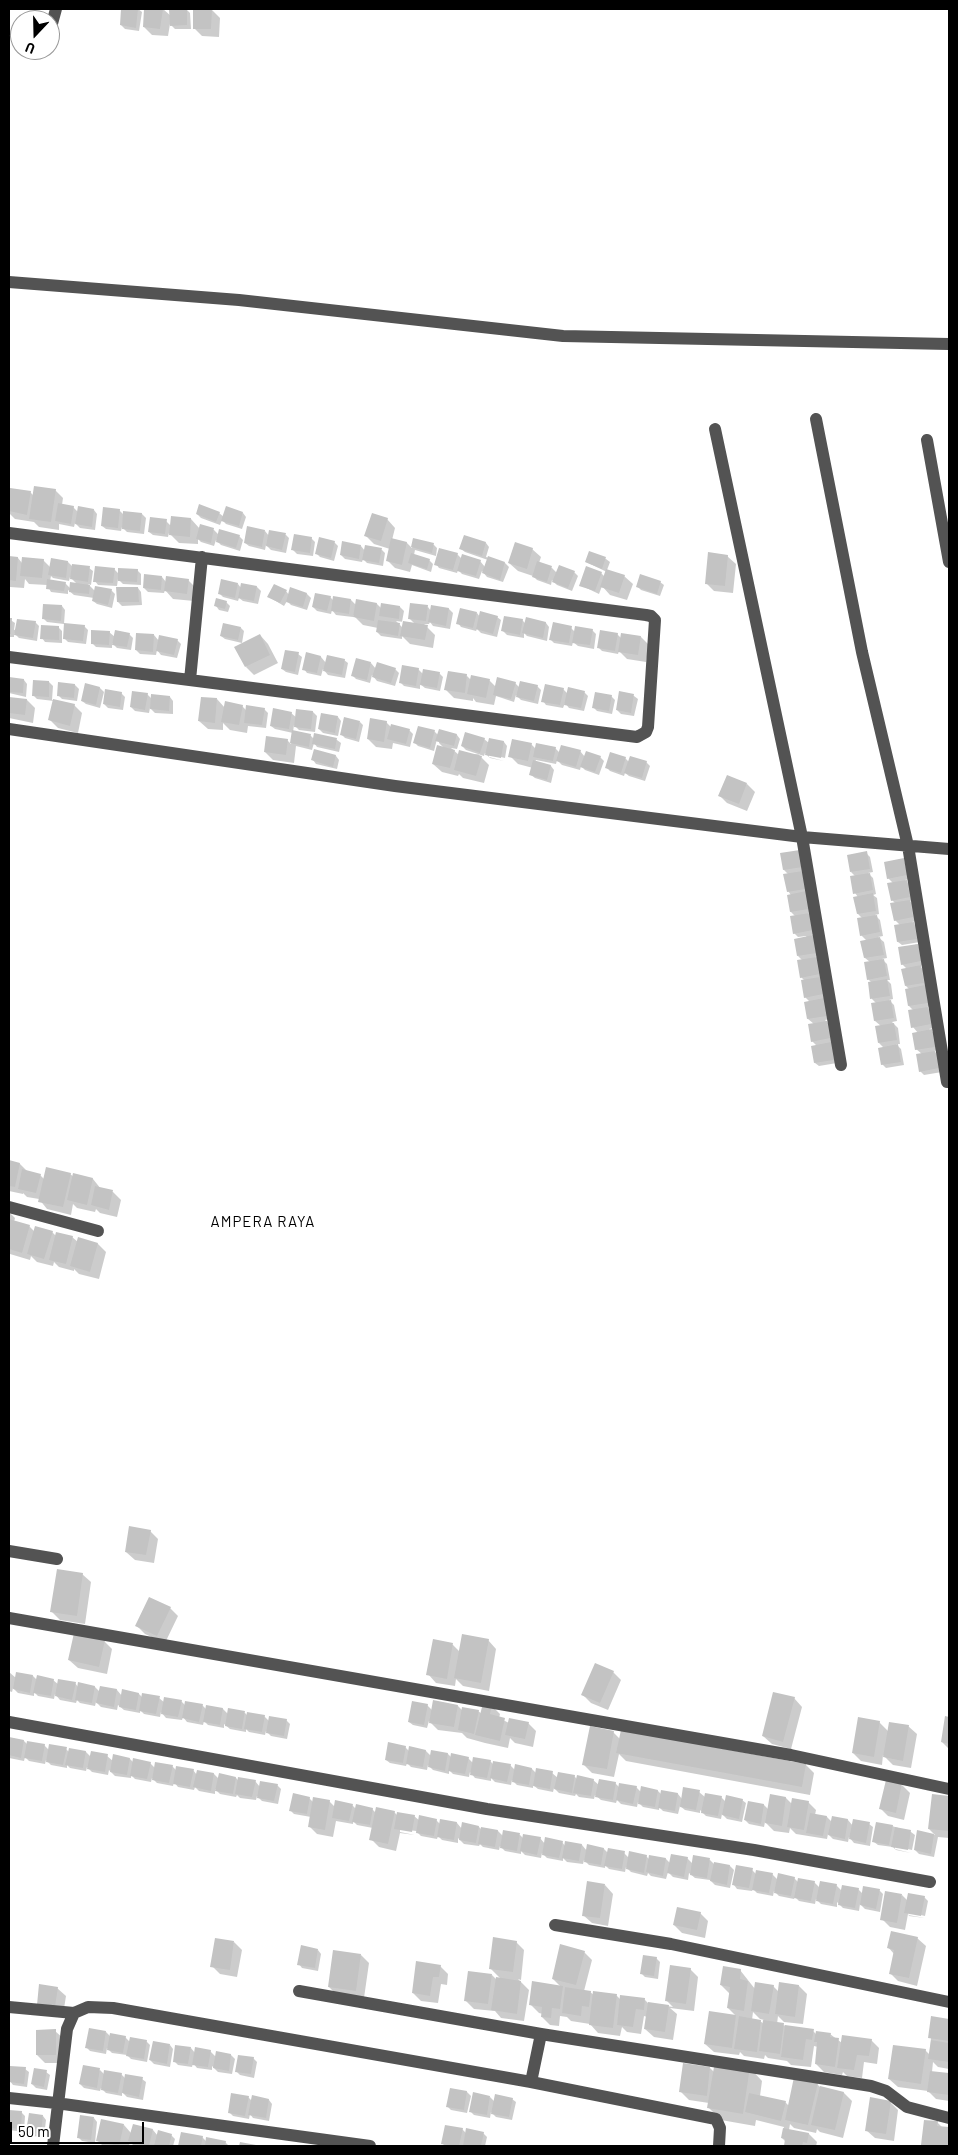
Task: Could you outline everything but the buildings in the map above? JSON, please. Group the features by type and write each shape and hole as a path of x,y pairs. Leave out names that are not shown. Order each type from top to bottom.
{"street":[{"path":"9,282 239,300 563,336 949,344"},
{"path":"816,419 862,652 908,846 947,1082"},
{"path":"715,428 802,837 841,1065"},
{"path":"927,440 949,562"},
{"path":"9,533 651,616 655,620 648,727 646,732 637,737 9,658"},
{"path":"190,680 202,557"},
{"path":"9,729 395,786 802,837 949,849"},
{"path":"9,1207 98,1231"},
{"path":"9,1551 57,1559"},
{"path":"9,1618 791,1756 949,1789"},
{"path":"9,1722 487,1809 754,1850 930,1882"},
{"path":"555,1925 671,1944 949,2002"},
{"path":"299,1991 542,2034 871,2086 886,2092 907,2108 949,2118"},
{"path":"9,2007 74,2013 88,2007 113,2008 531,2082 716,2119 720,2128 719,2146"},
{"path":"53,2146 56,2103 67,2029 74,2013"},
{"path":"531,2082 542,2034"},
{"path":"9,2098 370,2146"}],"district":[{"name":"AMPERA RAYA","path":"263,1222"}]}
